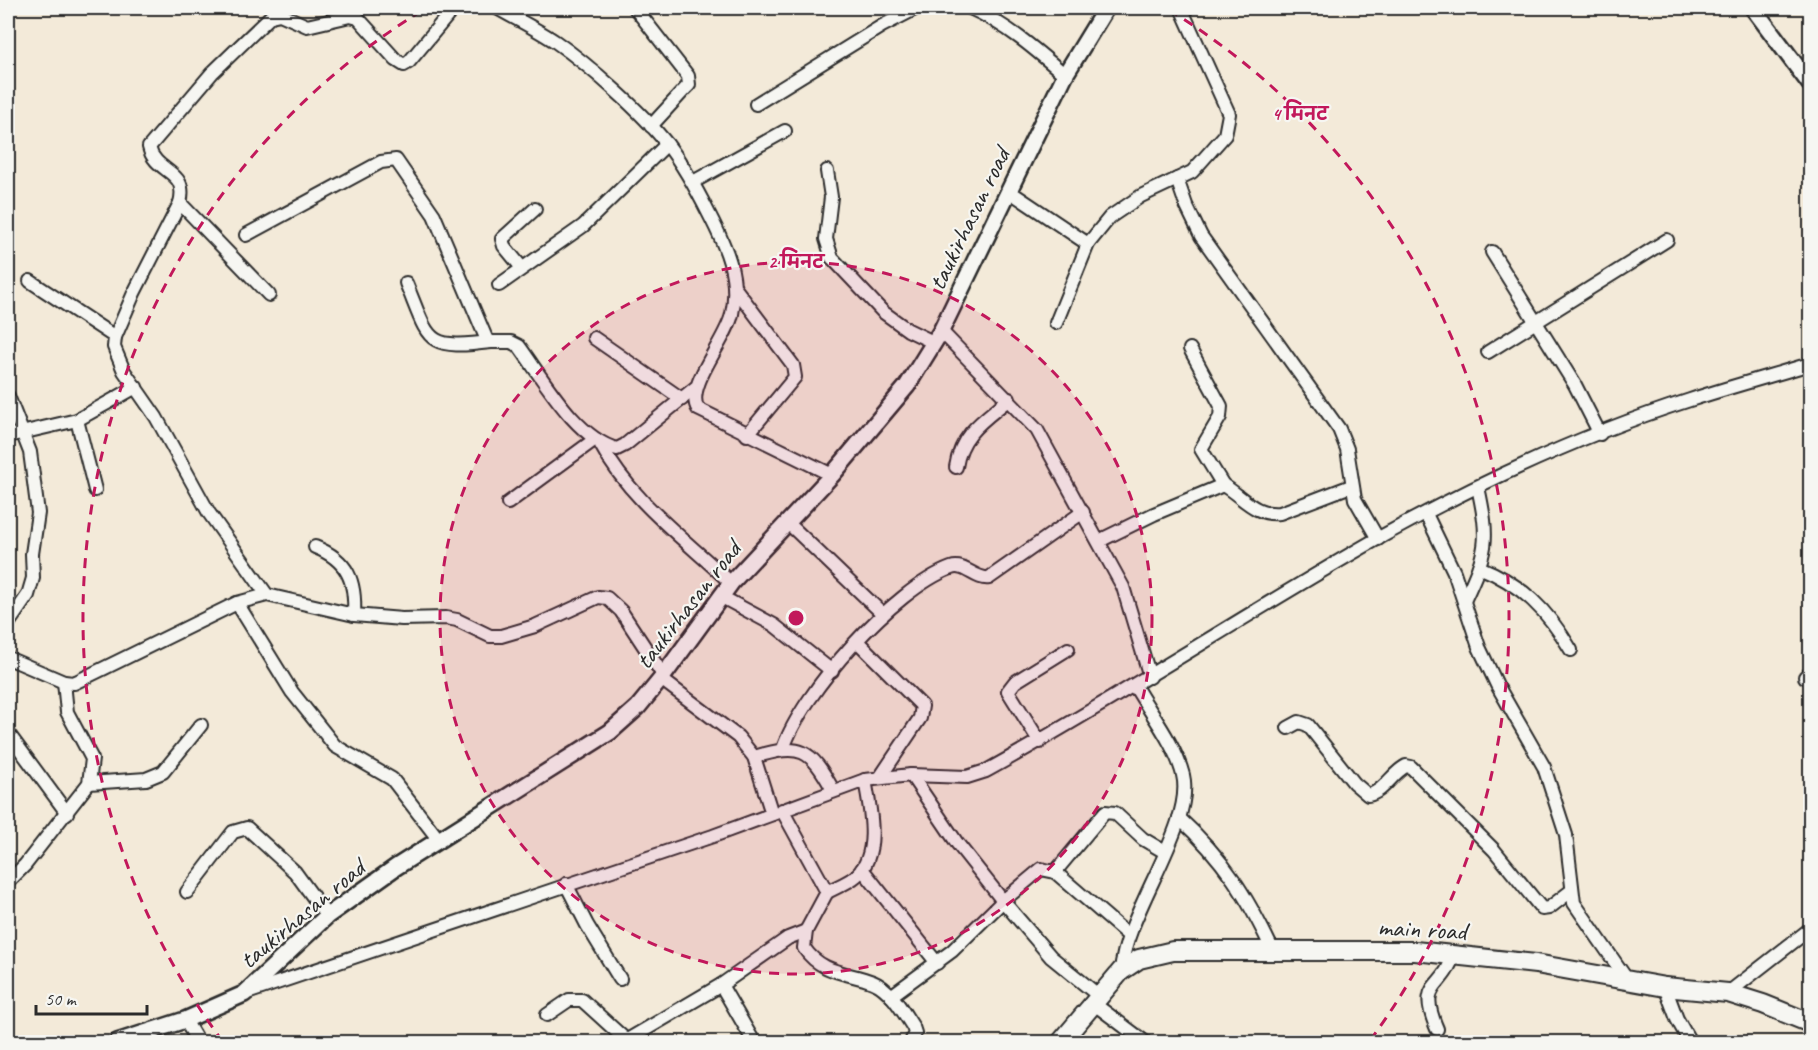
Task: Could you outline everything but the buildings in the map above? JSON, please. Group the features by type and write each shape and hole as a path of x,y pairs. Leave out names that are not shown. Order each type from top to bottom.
{"main road":[{"name":"main road","path":"1061,1042 1120,971 1139,959 1173,951 1415,951 1536,964 1665,987 1728,993 1810,1023"}],"street":[{"path":"267,595 209,513 117,356 114,347 115,337 180,203 183,192 180,181 151,156 149,147 212,73 271,16 280,14 307,26 350,16 358,18 396,60 404,65 454,8"},
{"path":"497,8 556,42 651,126 667,144 693,182 724,243 733,270 735,288 732,315 722,340 695,388 625,445 617,449 598,442"},
{"path":"635,8 688,76 689,85 651,126"},
{"path":"756,104 882,26 917,8"},
{"path":"970,8 989,17 1030,44 1065,75"},
{"name":"taukirhasan road","path":"117,1042 185,1020 244,994 327,916 439,840 610,732 638,707 720,596 832,475 907,386 938,337 1065,75 1106,8"},
{"path":"1753,8 1810,84"},
{"path":"1056,323 1088,244 1110,217 1141,196 1177,179 1201,164 1225,135 1229,125 1229,114 1223,96 1208,71 1186,10"},
{"path":"693,182 785,131"},
{"path":"499,285 583,226 667,144"},
{"path":"246,235 381,162 396,160 434,215 486,338 491,342"},
{"path":"827,171 831,196 826,239 832,258 883,312 908,330 938,337 1009,399 1037,430 1123,587 1150,677"},
{"path":"1177,179 1201,236 1339,429 1347,449 1351,486 1355,499 1378,539"},
{"path":"1009,191 1088,244"},
{"path":"180,203 269,295"},
{"path":"522,268 504,246 502,239 535,209"},
{"path":"1488,352 1538,324 1667,240"},
{"path":"1492,252 1538,324 1600,434"},
{"path":"30,281 115,337"},
{"path":"406,283 424,327 437,342 453,346 511,342 519,346 568,412 598,442 613,467 629,487 731,583"},
{"path":"735,288 793,365 795,377 747,435"},
{"path":"594,338 682,399"},
{"path":"1190,349 1221,406 1220,417 1201,449 1223,485 1248,505 1268,514 1280,513 1351,486"},
{"path":"244,994 360,957 712,836 833,790 866,780 881,776 911,775 967,777 986,771 1135,686 1378,539 1478,487 1600,434 1689,400 1810,364"},
{"path":"8,436 77,420 136,387"},
{"path":"695,388 694,403 698,409 832,475"},
{"path":"8,396 30,452 38,526 32,554 33,578 28,595 8,624"},
{"path":"956,467 959,449 966,437 1009,399"},
{"path":"77,420 95,490"},
{"path":"508,503 598,442"},
{"path":"1099,541 1154,514 1223,485"},
{"path":"1464,601 1487,542 1486,519 1478,487"},
{"path":"783,748 802,709 832,671 883,614 920,584 953,567 963,568 981,579 989,578 1083,512"},
{"path":"1426,514 1454,572 1479,647 1497,685 1544,767 1566,835 1574,903 1628,981"},
{"path":"787,522 883,614"},
{"path":"315,547 335,555 341,561 355,592 354,615"},
{"path":"1479,567 1500,575 1533,598 1547,612 1571,650"},
{"path":"8,658 64,682 74,683 237,603 267,595 354,615 457,620 490,636 501,636 534,626 598,597 607,598 621,611 662,677 738,737 754,757 777,812 827,892"},
{"path":"720,596 774,625 832,671"},
{"path":"237,603 292,692 335,746 392,779 439,840"},
{"path":"858,642 922,706 920,718 881,776"},
{"path":"1040,742 1008,692 1015,682 1068,649"},
{"path":"8,882 25,866 89,783 92,759 67,712 64,682"},
{"path":"1120,971 1128,935 1179,818 1185,789 1183,775 1135,686"},
{"path":"1288,728 1299,722 1308,725 1354,783 1368,795 1375,794 1400,769 1406,766 1412,767 1494,850 1542,909 1549,908 1571,891"},
{"path":"89,783 146,779 163,772 201,725"},
{"path":"8,734 68,813"},
{"path":"754,757 783,748 809,755 820,766 833,790"},
{"path":"911,775 957,843 1051,957 1145,1042"},
{"path":"866,780 871,812 870,853 855,877 827,892 806,931 804,948 811,957 835,972 875,982 891,996 913,1027 915,1033 911,1042"},
{"path":"1054,872 1105,812 1115,813 1143,839 1165,852"},
{"path":"1179,818 1223,862 1260,924 1273,951"},
{"path":"187,892 233,832 247,828 295,872 327,916"},
{"path":"862,869 937,963"},
{"path":"891,996 937,963 1034,873 1048,869 1128,935"},
{"path":"567,884 587,925 620,979"},
{"path":"1728,993 1810,929"},
{"path":"547,1015 568,1000 582,1000 626,1042 721,985 788,938 806,931"},
{"path":"1437,1029 1430,1014 1429,996 1434,984 1447,972 1453,955"},
{"path":"721,985 754,1042"},
{"path":"1665,987 1677,1019 1690,1042"},
{"path":"185,1020 198,1042"}]}
